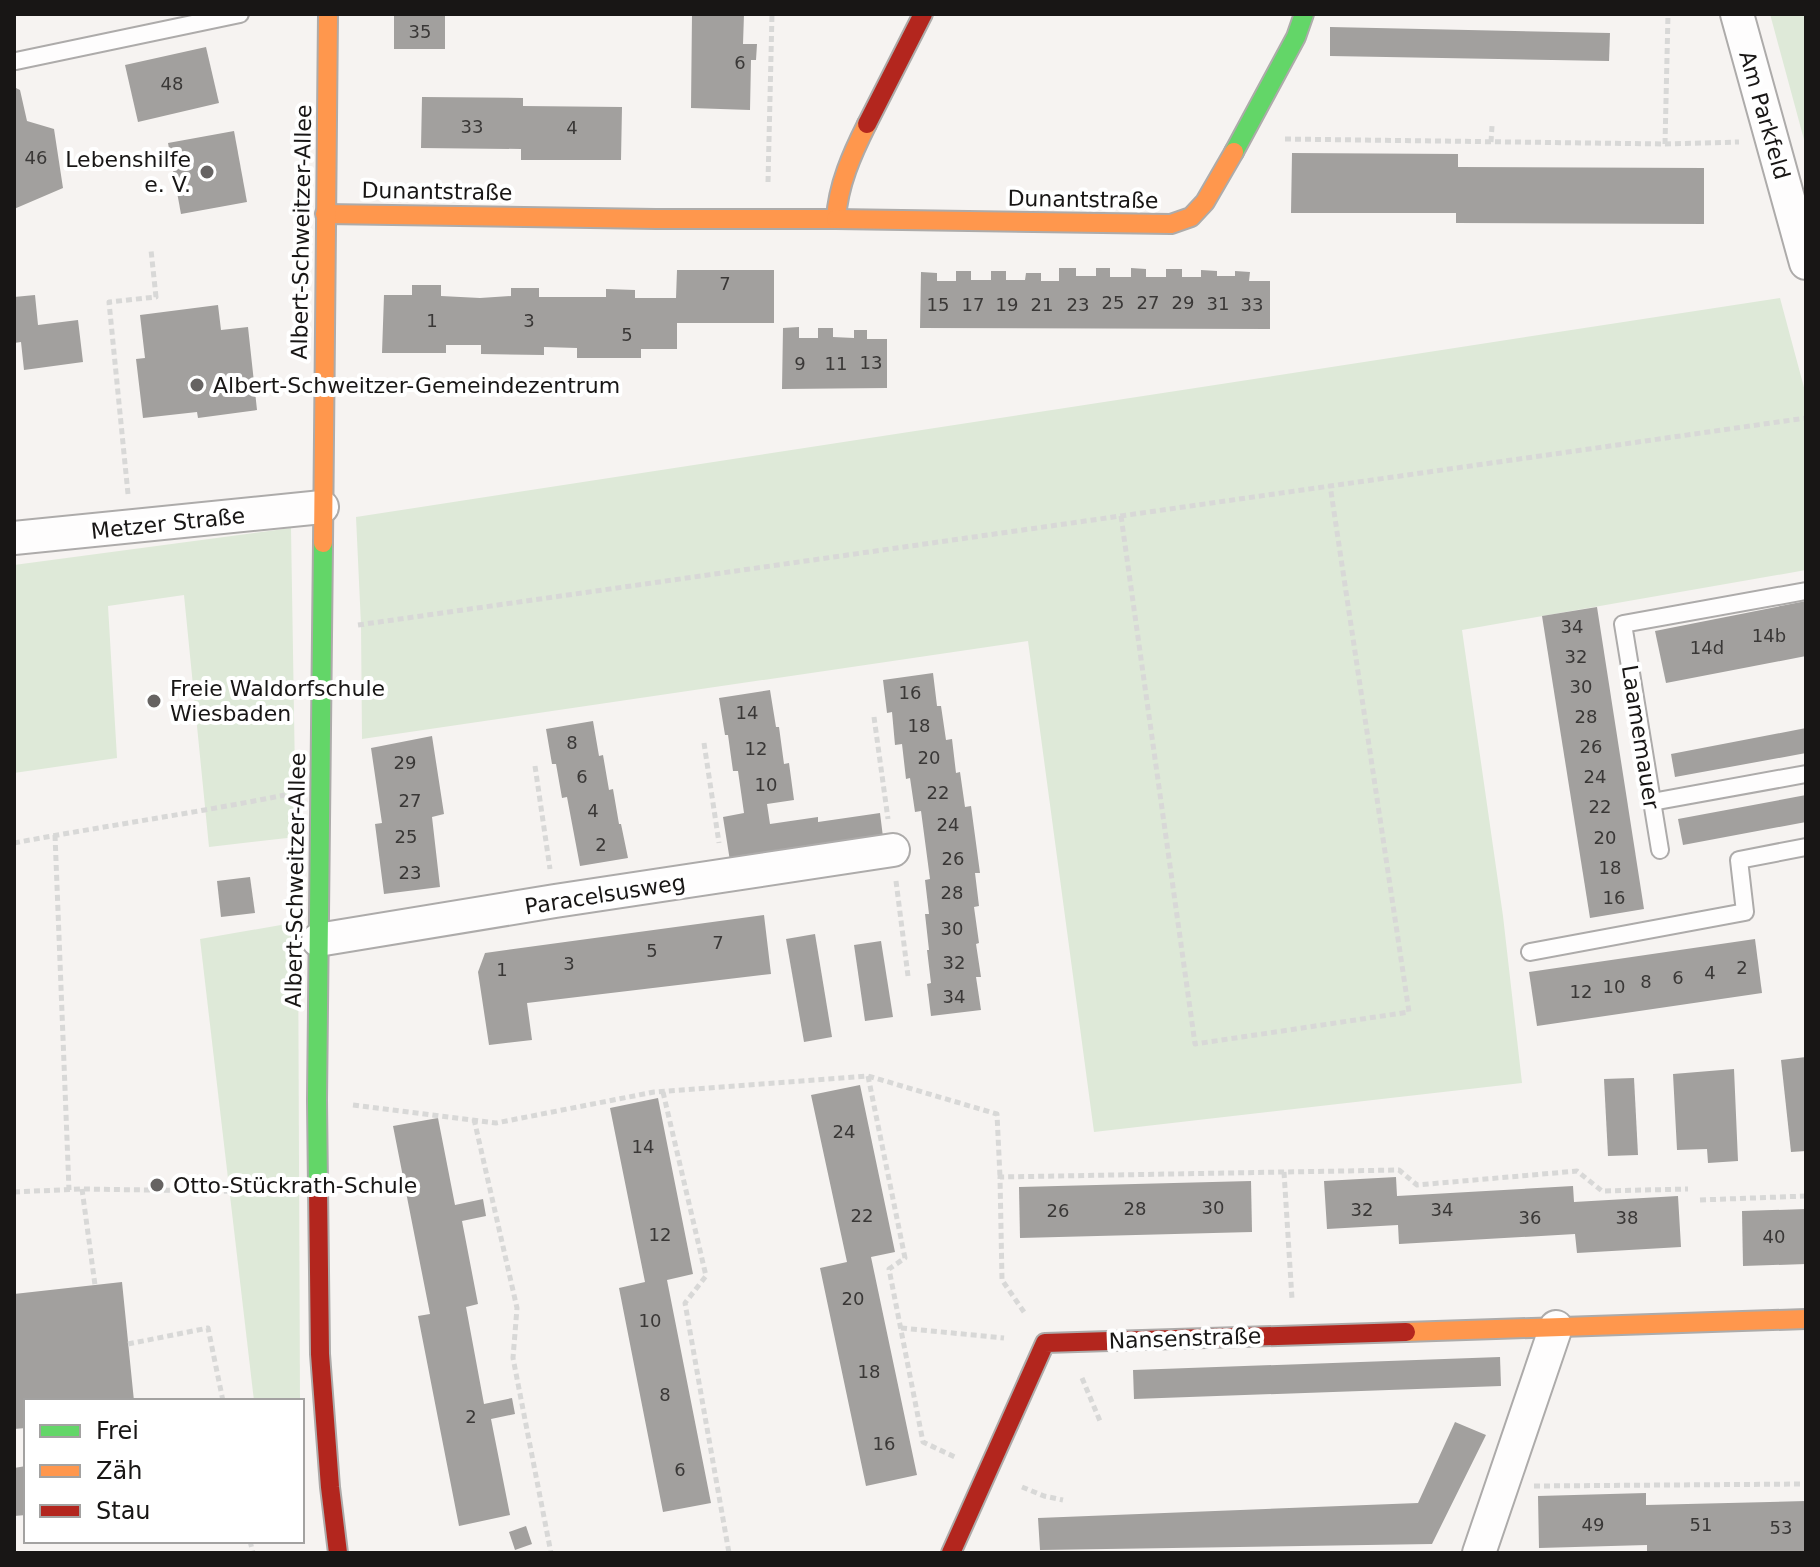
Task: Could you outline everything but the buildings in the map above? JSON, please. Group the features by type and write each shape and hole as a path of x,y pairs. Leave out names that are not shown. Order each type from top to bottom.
{"street":[{"name":"Albert-Schweitzer-Allee","path":"328,14 319,788 318,1278 320,1354 338,1553"},
{"path":"836,219 837,202 850,158 923,14"},
{"name":"Dunantstraße","path":"325,214 1171,224 1191,217 1205,202 1296,37 1304,14"},
{"name":"Am Parkfeld","path":"1737,14 1806,263"},
{"name":"Metzer Straße","path":"14,538 322,507"},
{"name":"Paracelsusweg","path":"318,940 893,850"},
{"name":"Nansenstraße","path":"1045,1343 1806,1319"},
{"path":"1479,1553 1556,1327"},
{"path":"951,1553 1045,1343"}],"lane":[{"path":"16,61 240,14"},
{"name":"Laamemauer","path":"1660,850 1623,624 1806,591"},
{"path":"1652,802 1806,774"},
{"path":"1530,952 1745,912 1739,860 1806,847"}],"path":[{"path":"767,219 772,14"},
{"path":"1665,144 1668,14"},
{"path":"1491,142 1492,126"},
{"path":"1242,138 1665,144 1772,141"},
{"path":"131,527 109,302 156,297 151,250"},
{"path":"321,630 1806,418"},
{"path":"1121,516 1195,1044 1409,1012 1330,485"},
{"path":"874,717 908,976"},
{"path":"704,743 723,876"},
{"path":"535,766 555,901"},
{"path":"14,843 202,812 319,788"},
{"path":"55,835 69,1190"},
{"path":"317,1100 496,1123 663,1092 868,1076 997,1114 1002,1280 1045,1343"},
{"path":"868,1076 905,1258 889,1269 923,1442 988,1473"},
{"path":"663,1092 706,1276 685,1303 729,1553"},
{"path":"474,1119 517,1308 513,1358 551,1553"},
{"path":"1000,1177 1399,1170 1417,1185 1577,1171 1602,1191 1688,1189"},
{"path":"1284,1172 1295,1335"},
{"path":"82,1189 95,1285"},
{"path":"14,1192 82,1189 319,1193"},
{"path":"1700,1200 1806,1196"},
{"path":"128,1344 208,1328 223,1399"},
{"path":"901,1328 1045,1343"},
{"path":"1081,1374 1100,1421"},
{"path":"1501,1487 1806,1484"}],"green space":[{"path":"1770,14 1806,14 1806,147"},
{"path":"1780,298 1806,395 1806,570 1462,630 1503,916 1522,1083 1094,1132 1028,641 362,739 356,517"},
{"path":"291,528 296,837 209,847 184,595 108,606 117,758 14,773 14,565"},
{"path":"298,922 300,1399 254,1399 200,939"}],"traffic: fast":[{"path":"1234,152 1296,37 1304,14"},
{"path":"318,1188 323,543"}],"traffic: slow":[{"path":"323,543 328,14"},
{"path":"325,214 836,219 843,182 867,124"},
{"path":"836,219 1171,224 1191,217 1205,202 1234,152"},
{"path":"1406,1332 1806,1319"}],"traffic: jam":[{"path":"867,124 923,14"},
{"path":"318,1188 320,1354 338,1553"},
{"path":"951,1553 1045,1343 1406,1332"}],"place":[{"name":"Lebenshilfe e. V.","path":"207,172"},
{"name":"Albert-Schweitzer-Gemeindezentrum","path":"197,385"},
{"name":"Freie Waldorfschule Wiesbaden","path":"154,701"},
{"name":"Otto-Stückrath-Schule","path":"157,1185"}]}
